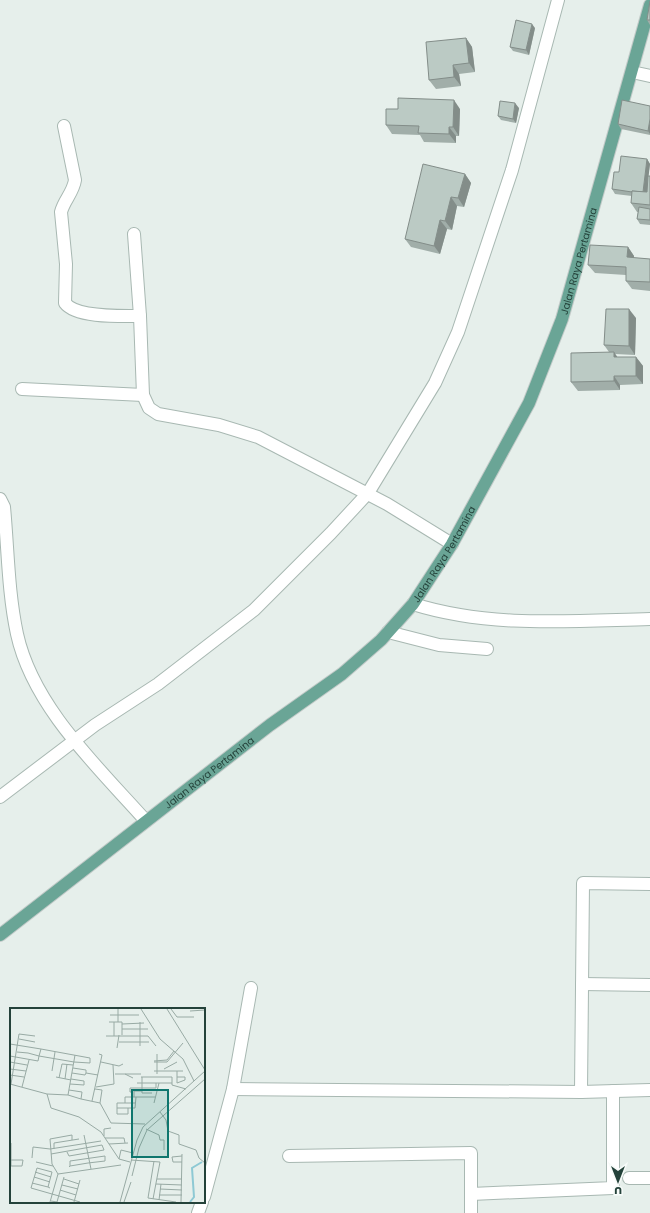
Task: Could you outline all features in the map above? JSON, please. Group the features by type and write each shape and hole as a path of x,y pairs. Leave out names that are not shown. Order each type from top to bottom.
{"main road":[{"name":"Jalan Raya Pertamina","path":"0,936 270,725 342,674 388,632 413,604 452,544 529,403 546,362 562,319 650,5"}],"street":[{"path":"0,797 74,740 158,684 254,610 331,533 368,493 435,383 458,332 512,170 558,0"},
{"path":"632,72 650,76"},
{"path":"64,126 75,180 74,187 63,205 61,212 66,264 64,303 74,310 97,315 140,316"},
{"path":"134,234 140,316 143,395 150,408 158,414 219,425 258,437 368,493 429,528 452,544"},
{"path":"22,389 143,395"},
{"path":"0,500 4,507 8,577 17,634 31,675 74,740 146,821"},
{"path":"413,604 439,612 497,620 650,619"},
{"path":"388,632 439,645 488,649"},
{"path":"581,1092 583,883 650,884"},
{"path":"582,984 650,985"},
{"path":"205,1192 233,1089 251,988"},
{"path":"233,1089 581,1092 650,1090"},
{"path":"471,1194 613,1188 613,1090"},
{"path":"289,1156 471,1153 471,1213"},
{"path":"629,1178 650,1178"},
{"path":"198,1213 202,1203"}],"building":[{"path":"650,1 650,20 647,20"},
{"path":"516,20 532,24 526,50 510,47"},
{"path":"466,38 469,63 453,65 454,77 429,80 426,42"},
{"path":"398,98 454,100 453,127 449,127 449,134 418,133 419,126 386,125 386,109 398,109"},
{"path":"622,100 650,106 648,131 618,124"},
{"path":"500,101 515,103 513,119 498,116"},
{"path":"621,156 647,159 643,192 612,189 614,172 619,172"},
{"path":"423,164 465,174 458,198 451,197 445,221 440,220 434,246 405,239"},
{"path":"648,176 650,176 650,205 631,203 632,191 647,192"},
{"path":"639,207 650,209 650,220 637,219"},
{"path":"590,245 628,247 627,257 650,259 650,282 626,281 626,267 588,265"},
{"path":"606,309 629,309 629,346 604,345"},
{"path":"614,352 614,357 636,357 636,376 614,376 614,381 571,382 571,353"}]}
